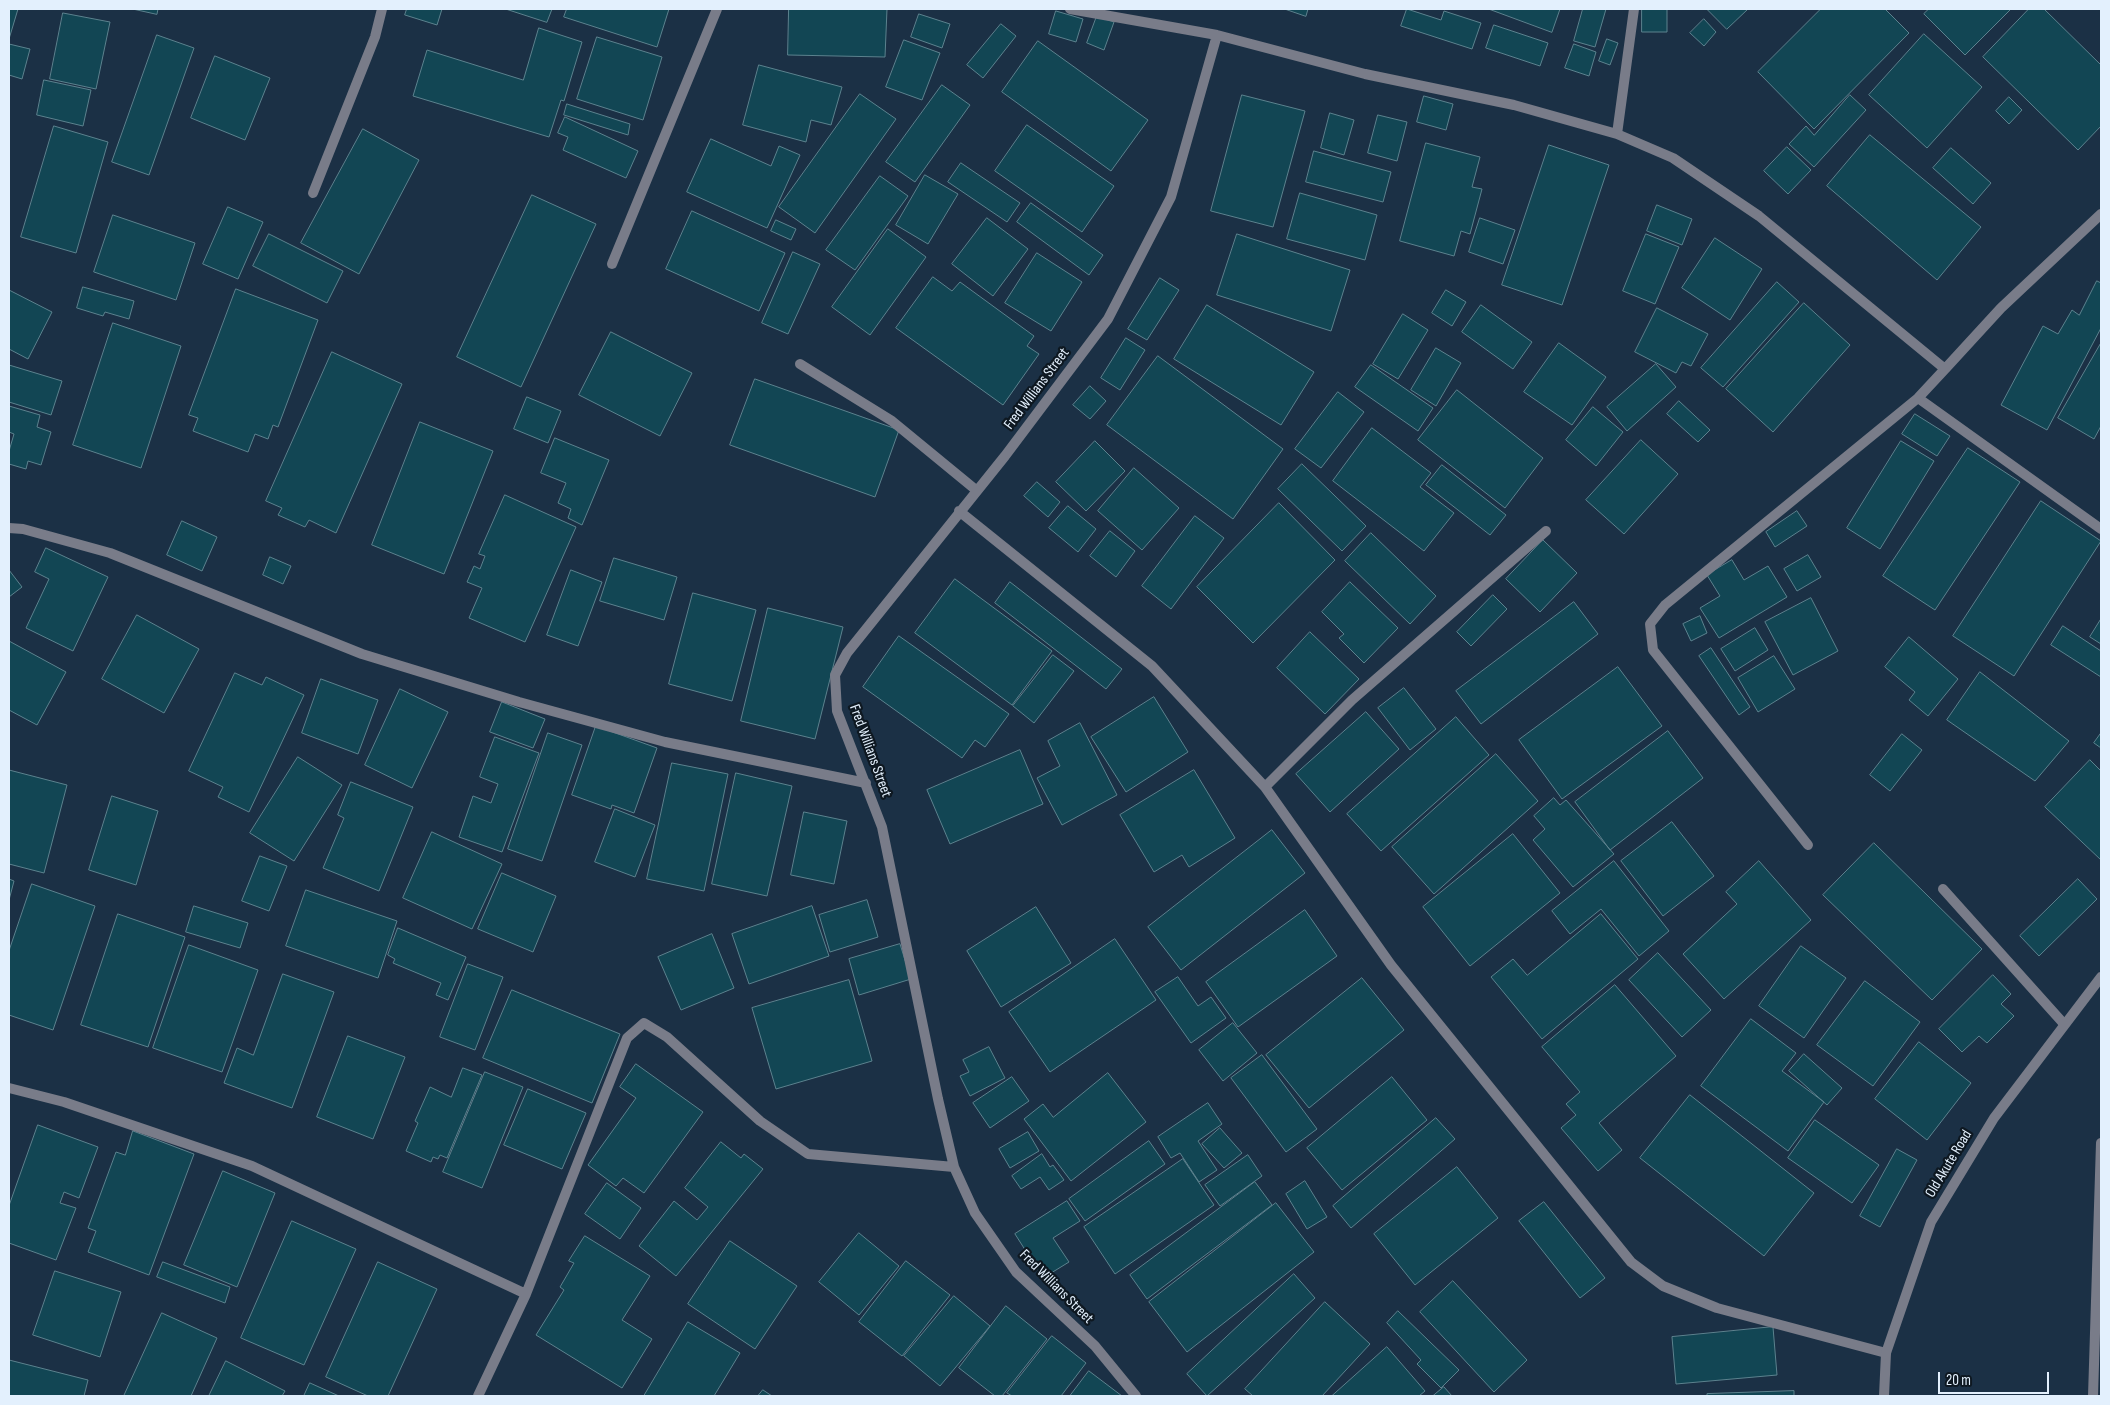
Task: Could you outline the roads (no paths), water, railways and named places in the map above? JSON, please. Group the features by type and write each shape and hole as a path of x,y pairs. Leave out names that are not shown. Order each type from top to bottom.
{"street":[{"path":"313,193 375,37 382,9"},
{"path":"612,264 717,9"},
{"path":"1070,9 1217,35 1365,74 1514,105 1617,134 1673,158 1759,216 1945,369"},
{"path":"1617,134 1634,9"},
{"name":"Fred Willians Street","path":"1136,1396 1095,1346 1016,1272 975,1213 954,1167 938,1099 882,827 837,711 835,675 847,653 1005,456 1108,319 1171,197 1217,35"},
{"path":"1808,845 1653,650 1650,624 1665,605 1918,398 2001,308 2101,214"},
{"path":"800,364 892,421 976,490"},
{"path":"1918,398 2101,529"},
{"path":"959,511 1152,666 1266,788 1391,965 1631,1262 1663,1286 1717,1308 1886,1353"},
{"path":"9,528 23,529 110,553 362,654 519,702 665,742 866,782"},
{"path":"1266,788 1352,700 1546,531"},
{"path":"1943,889 2064,1024"},
{"name":"Old Akute Road","path":"1884,1396 1886,1353 1931,1222 1994,1118 2101,977"},
{"path":"478,1396 526,1294 627,1038 644,1023 667,1037 760,1121 808,1154 954,1167"},
{"path":"9,1088 64,1102 252,1166 526,1294"},
{"path":"2093,1396 2101,1143"}]}
